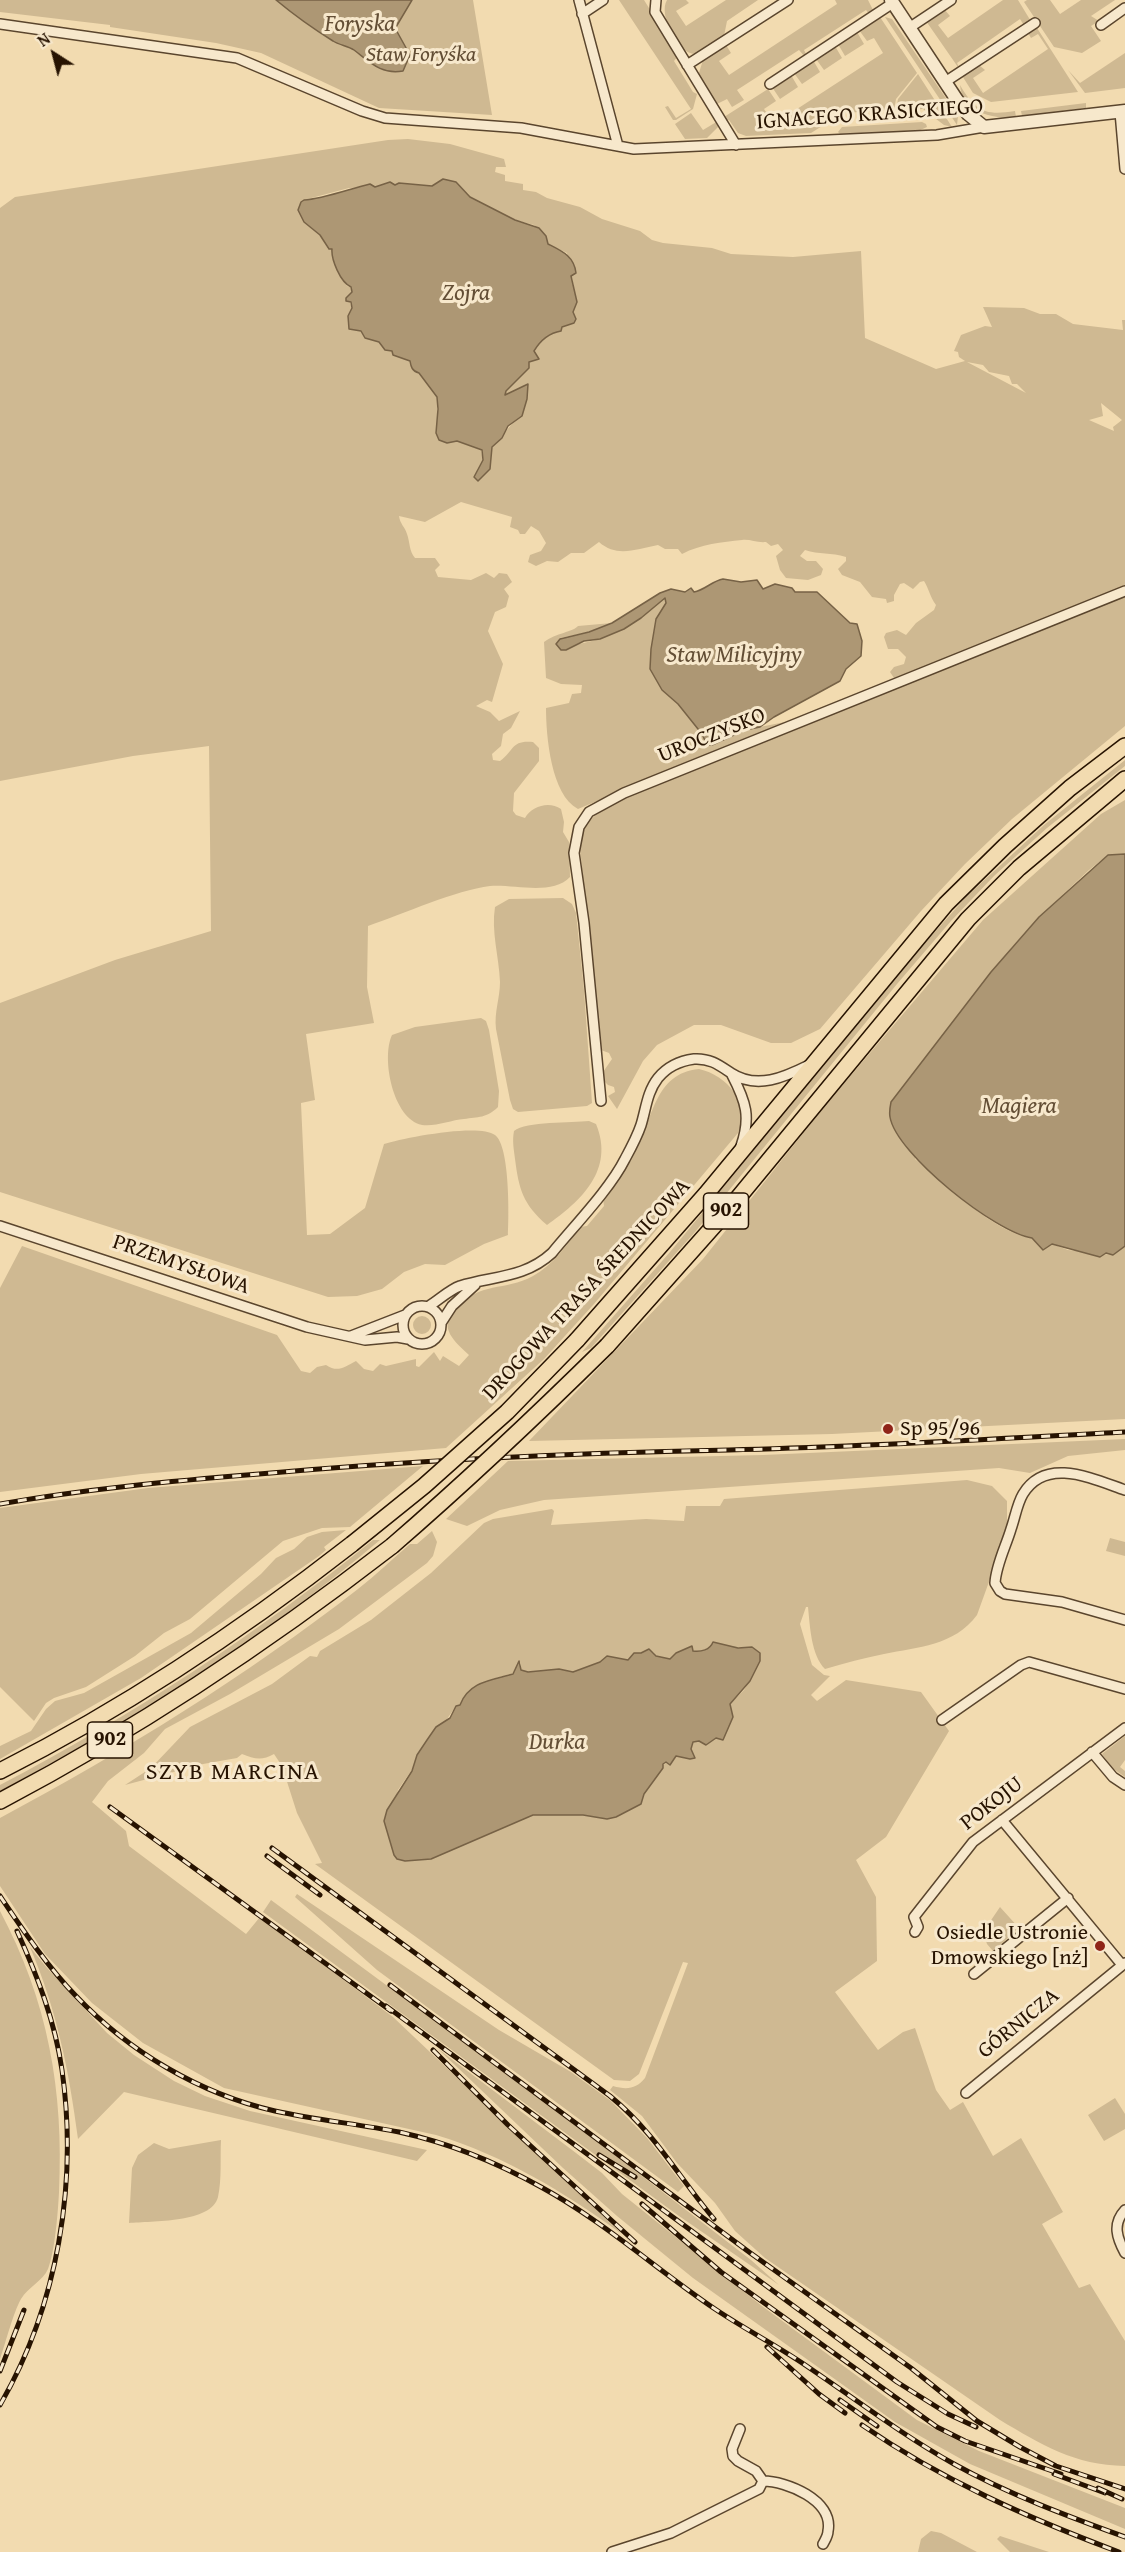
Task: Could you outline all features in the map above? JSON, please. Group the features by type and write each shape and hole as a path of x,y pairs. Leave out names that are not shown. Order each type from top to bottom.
{"main road":[{"name":"DROGOWA TRASA ŚREDNICOWA","path":"0,1772 56,1743 199,1656 294,1589 424,1486 507,1412 577,1340 738,1155 946,904 1005,846 1070,788 1125,746"},
{"name":"902","path":"0,1801 76,1761 217,1673 320,1601 392,1545 496,1454 607,1346 728,1210 968,919 1019,868 1125,779"}],"street":[{"path":"579,0 618,146"},
{"path":"582,14 603,0"},
{"path":"657,0 656,12 736,145"},
{"path":"687,65 788,0"},
{"path":"909,28 951,0"},
{"path":"770,84 892,2 968,114 984,127"},
{"path":"1101,25 1125,8"},
{"path":"945,82 1035,22"},
{"name":"IGNACEGO KRASICKIEGO","path":"0,24 237,58 362,111 385,118 521,128 618,146 660,149 937,135 984,127 1123,112"},
{"path":"1123,112 1125,169"},
{"name":"UROCZYSKO","path":"602,1101 584,923 574,853 579,827 589,812 624,793 1125,591"},
{"path":"351,1336 405,1315 415,1306 429,1306 457,1287 523,1272 542,1262 552,1253 624,1162 640,1126 651,1091 667,1069 684,1060 711,1060 732,1074 767,1082 786,1076 814,1062"},
{"path":"732,1074 740,1091 747,1127 738,1155"},
{"name":"PRZEMYSŁOWA","path":"0,1226 307,1327 365,1340 398,1336 408,1339"},
{"path":"405,1315 403,1327 408,1339 419,1344 431,1342 439,1335 441,1323 452,1305 477,1283"},
{"path":"429,1306 438,1313 441,1323"},
{"path":"1125,1490 1065,1472 1051,1473 1036,1481 1021,1499 995,1583 1005,1594 1062,1602 1125,1620"},
{"path":"942,1720 1021,1665 1029,1662 1125,1689"},
{"name":"POKOJU","path":"915,1932 918,1927 914,1917 964,1851 1125,1728"},
{"path":"1092,1752 1113,1777 1125,1785"},
{"path":"1002,1820 1123,1964"},
{"path":"974,1974 1068,1898"},
{"name":"GÓRNICZA","path":"966,2093 1123,1964"},
{"path":"1125,2210 1117,2224 1117,2233 1125,2253"},
{"path":"740,2429 734,2442 733,2456 756,2471 763,2481 785,2485 809,2496 818,2504 829,2528 823,2544"},
{"path":"612,2552 671,2533 755,2492 763,2481"}],"green space":[{"name":"Staw Foryśka","path":"0,0 473,0 492,115 379,108 261,53 216,43 110,27 110,25 0,12"},
{"path":"619,0 644,0 677,53 678,56 674,61 693,92 697,94 693,109 676,120 673,120 665,107 668,106 676,118 691,109"},
{"path":"667,0 686,0 689,3 676,11 686,26 726,0 758,0 727,21 724,36 695,54 682,48 671,32 665,14"},
{"path":"835,0 868,0 874,12 870,15 866,10 804,50 807,56 805,57 799,50 737,90 744,100 732,107 727,99 717,104 698,76 703,60 726,45 731,53 719,61 729,75 837,4"},
{"path":"1003,0 1018,0 1032,23 1025,27 1020,19 957,63 960,70 926,21 944,9 950,16 938,25 948,38"},
{"path":"1050,0 1060,14 1081,0 1115,0 1091,16 1099,21 1091,26 1101,41 1082,53 1054,47 1024,2"},
{"path":"880,17 917,73 896,99 894,110 843,113 811,133 746,136 738,133 729,120 726,121 724,117 768,89 776,101 764,109 774,124 883,53 874,38 867,41 859,30"},
{"path":"885,17 892,19 958,116 957,125"},
{"path":"1037,28 1078,92 991,102 973,93 961,74 978,64 985,70 973,78 983,93 1048,49 1038,34 1031,38 1028,33"},
{"path":"857,32 864,44 845,56 838,44"},
{"path":"835,46 842,58 824,70 816,59"},
{"path":"1125,53 1125,88 1085,93 1068,70 1080,83"},
{"path":"813,60 820,72 802,84 794,73"},
{"path":"918,74 952,127 944,125 923,109 896,110 898,99"},
{"path":"791,75 798,87 780,99 772,87"},
{"path":"960,85 971,101 982,110 996,113 1015,111 1016,117 998,117 973,108 966,102"},
{"path":"1086,103 1086,108 1022,116 1021,111"},
{"path":"691,113 703,130 718,121 720,125 707,138 685,139 675,124"},
{"path":"922,122 927,127 918,131 841,135 838,132 842,127"},
{"path":"408,139 450,144 504,159 506,167 496,167 495,172 505,175 505,181 523,184 523,190 580,207 602,219 640,231 652,240 663,243 712,248 731,254 793,257 861,251 865,338 936,369 965,361 959,357 958,352 954,351 961,335 985,326 992,327 983,307 1024,308 1040,314 1056,314 1073,324 1123,330 1122,320 1125,320 1125,726 1012,819 965,864 921,911 820,1029 791,1043 771,1043 721,1025 694,1025 657,1045 643,1061 617,1109 608,1096 615,1092 614,1087 603,1080 603,1072 612,1059 609,1053 601,1050 599,1041 580,848 581,837 590,821 596,814 630,795 999,647 995,639 894,678 890,672 894,667 904,664 906,657 898,649 888,649 884,637 886,633 897,630 906,635 916,623 934,610 936,605 924,581 913,589 904,583 900,584 894,595 894,601 887,603 886,599 872,597 860,582 842,575 838,569 846,561 846,557 841,555 805,550 800,556 807,561 816,561 823,569 821,575 808,580 786,578 780,570 776,556 783,550 778,544 771,546 766,542 745,540 712,544 682,554 678,549 665,549 658,545 627,551 613,550 599,542 584,553 571,553 558,562 547,561 536,566 528,562 530,555 541,551 546,543 539,531 531,526 525,534 520,534 518,530 510,527 512,517 461,502 425,522 399,516 413,555 415,558 435,558 440,565 435,570 438,577 471,580 486,573 494,578 499,573 507,574 512,582 504,589 509,596 506,607 495,612 488,631 503,664 492,702 487,700 476,706 490,712 499,721 520,711 511,728 503,734 501,746 492,754 493,760 500,761 517,744 533,742 539,748 539,761 514,793 513,811 516,815 525,818 532,810 541,806 551,805 561,809 564,822 563,832 569,842 570,877 562,883 543,888 490,886 476,888 368,926 367,987 374,1023 306,1034 315,1100 301,1103 307,1235 330,1234 365,1208 384,1144 423,1135 474,1130 495,1135 504,1153 508,1182 508,1235 484,1244 445,1265 425,1264 404,1272 382,1289 357,1296 328,1297 0,1192 0,1003 115,960 211,931 209,746 133,756 0,781 0,208 15,197 388,140","holes":["443,179 456,182 470,197 515,220 534,225 546,236 548,244 567,253 577,302 572,312 574,323 547,336 535,351 529,362 529,368 506,391 505,396 525,386 528,392 517,417 492,447 491,458 477,470 483,460 481,450 457,441 447,443 437,436 437,397 419,373 414,370 410,361 394,355 392,351 362,330 349,329 348,316 352,308 350,302 346,301 352,292 350,287 339,273 332,249 328,249 320,235 304,222 298,210 304,200 349,188 375,187 390,182 395,185 399,183 432,186","967,362 983,365 989,372 1009,376 1012,384 1017,384 1026,393","1101,403 1122,420 1113,427 1114,431 1089,420 1103,416"]},
{"path":"665,598 666,603 656,619 650,669 662,690 678,704 702,734 707,745 745,730 785,722 578,809 569,802 556,778 549,749 546,708 569,703 572,694 581,693 582,685 561,684 546,678 544,642 578,626 612,623 589,632 560,638 575,645 600,639 641,618"},
{"path":"1125,760 1125,766 1047,828 994,876 951,921 695,1232 591,1348 582,1352 670,1252 916,953 966,897 1044,825"},
{"path":"1125,800 1125,854 1108,855 1089,870 1039,917 1011,948 915,1159 970,1206 1002,1227 1032,1238 1043,1250 1052,1244 1068,1250 1113,1255 1125,1246 1125,1419 832,1434 529,1441 703,1259 824,1107 983,920 1101,814"},
{"path":"563,898 572,904 576,913 592,1103 587,1106 518,1112 513,1109 510,1100 496,1029 500,982 495,935 495,907 509,899"},
{"path":"481,1018 486,1021 489,1030 499,1091 498,1107 482,1116 438,1124 422,1125 412,1120 404,1112 392,1086 388,1058 392,1035 415,1027"},
{"path":"699,1069 719,1077 734,1092 742,1112 738,1133 594,1304 544,1359 446,1448 141,1474 0,1492 0,1288 22,1246 277,1335 301,1371 310,1373 317,1367 326,1365 334,1369 341,1368 356,1361 364,1369 373,1371 380,1364 386,1366 416,1359 416,1366 419,1367 434,1352 440,1361 443,1356 459,1366 469,1355 454,1340 448,1329 449,1317 454,1310 474,1294 483,1290 512,1284 533,1276 553,1260 580,1227 587,1226 604,1206 603,1198 632,1158 664,1089 684,1072"},
{"path":"589,1121 596,1124 601,1141 598,1170 591,1183 572,1206 547,1225 527,1203 521,1188 514,1149 514,1131 539,1124"},
{"path":"422,1316 428,1319 431,1325 428,1331 422,1334 416,1331 413,1325 416,1319"},
{"path":"1125,1439 1125,1450 1068,1456 1030,1473 999,1468 544,1500 500,1510 467,1526 446,1519 508,1461 763,1455"},
{"path":"423,1466 350,1527 322,1528 283,1541 190,1619 164,1633 135,1656 86,1687 46,1703 34,1721 0,1687 0,1508 148,1488"},
{"path":"967,1480 992,1486 1007,1501 1007,1532 977,1615 958,1633 935,1644 869,1657 825,1669 814,1648 808,1607 806,1607 800,1624 812,1665 824,1675 830,1676 811,1695 817,1701 846,1680 921,1692 949,1731 886,1837 856,1860 876,1897 877,1961 835,1992 878,2050 903,2032 915,2028 936,2090 950,2110 963,2102 993,2156 1021,2138 1063,2212 1042,2224 1079,2288 1090,2284 1125,2341 1125,2466 1107,2465 1074,2458 1015,2429 765,2258 735,2231 715,2203 677,2163 642,2116 610,2090 613,2086 627,2088 635,2086 645,2078 688,1963 683,1962 639,2074 630,2081 614,2080 315,1864 322,1863 297,1813 282,1766 274,1754 266,1758 258,1758 242,1754 237,1758 203,1764 125,1785 151,1768 190,1727 272,1684 310,1656 317,1657 320,1651 371,1620 431,1573 484,1523 493,1519 552,1509 554,1511 551,1525 646,1519 684,1521 686,1506 720,1506 724,1499","holes":["711,1647 752,1647 760,1661 744,1690 730,1704 733,1717 716,1738 706,1745 699,1741 693,1742 690,1759 676,1756 663,1765 644,1794 641,1804 616,1817 607,1819 583,1815 533,1815 431,1859 405,1861 390,1844 389,1833 398,1790 456,1706 460,1705 464,1697 475,1686 513,1673 521,1662 521,1670 528,1672 559,1669 573,1672 600,1662 607,1656 628,1660 653,1652 656,1656 670,1659 676,1653 698,1652"]},
{"path":"346,1530 324,1547 326,1550 319,1556 141,1678 0,1759 0,1746 31,1731 46,1709 55,1701 84,1693 191,1633 261,1574 276,1558 294,1549 307,1537 322,1532"},
{"path":"432,1531 437,1542 433,1556 427,1563 339,1629 230,1694 165,1729 144,1753 108,1781 92,1802 126,1831 129,1846 246,1934 260,1917 393,2017 622,2234 556,2190 486,2153 436,2135 224,2088 143,2043 92,2003 45,1954 0,1886 0,1818 139,1739 228,1682 316,1621 365,1584 410,1544 417,1544"},
{"path":"1110,1538 1125,1542 1125,1556 1106,1551"},
{"path":"373,1540 380,1540 291,1611 197,1676 100,1736 0,1791 0,1785 98,1731 239,1641"},
{"path":"1125,1736 1125,1760 1120,1767 1125,1771 1125,1777 1111,1767 1102,1754"},
{"path":"297,1894 499,2030 571,2072 611,2101 647,2138 684,2186 678,2192 377,1970 295,1897"},
{"path":"271,1900 577,2126 751,2260 779,2285 679,2216 263,1912"},
{"path":"1000,1907 1019,1928 993,1951 987,1944 983,1932"},
{"path":"0,1911 17,1945 41,2013 55,2082 60,2155 57,2220 48,2269 21,2299 0,2359"},
{"path":"30,1947 107,2033 134,2055 174,2081 205,2096 250,2111 427,2150 417,2161 124,2092 78,2139 61,2041 48,1994"},
{"path":"437,2048 602,2173 622,2194 762,2306 917,2420 979,2451 1125,2508 1125,2529 970,2464 895,2422 693,2278 617,2216"},
{"path":"1115,2098 1125,2114 1125,2129 1104,2141 1088,2115"},
{"path":"221,2140 219,2190 213,2206 205,2212 180,2219 129,2223 132,2168 138,2155 154,2143 169,2149"},
{"path":"931,2531 941,2533 977,2552 918,2552 921,2539"},
{"path":"1000,2536 1049,2552 1010,2552 997,2539"}],"water":[{"name":"Foryska","path":"276,0 412,0 396,27 388,20 386,24 395,28 410,55 403,71 388,71 376,66 354,50 318,31"},
{"name":"Zojra","path":"443,179 456,182 470,197 515,220 539,228 546,236 548,244 570,258 576,273 571,276 577,302 573,312 576,319 574,323 562,327 561,331 542,341 534,351 539,359 529,362 529,368 506,391 505,395 528,384 522,416 508,426 502,438 492,447 490,469 478,481 474,477 483,460 482,450 457,441 447,443 439,440 436,433 437,397 419,373 412,368 410,361 393,355 392,351 385,350 379,342 365,338 361,331 349,329 348,316 352,308 351,302 346,301 346,298 352,292 351,287 337,270 332,249 329,249 320,235 304,222 298,210 304,200 370,184 375,187 390,182 395,185 399,183 432,186"},
{"name":"Staw Milicyjny","path":"723,579 741,582 757,580 763,589 775,584 792,588 795,592 817,592 850,623 857,624 862,641 861,656 846,669 840,681 760,727 745,730 712,745 707,745 702,734 678,704 662,690 650,669 656,619 666,603 665,598 624,629 600,639 584,641 566,650 561,650 556,644 560,639 589,632 612,623 660,593 671,589 685,592 691,588 694,592"},
{"name":"Magiera","path":"1125,854 1125,1246 1113,1255 1106,1253 1100,1257 1052,1244 1043,1250 1032,1238 995,1222 973,1207 928,1170 896,1133 890,1117 891,1102 991,972 1039,917 1108,855"},
{"name":"Durka","path":"713,1642 738,1648 752,1647 760,1653 760,1661 750,1681 730,1704 733,1717 723,1740 716,1738 706,1745 699,1741 693,1742 691,1749 695,1758 676,1756 670,1765 666,1762 663,1764 663,1768 644,1794 641,1804 616,1817 607,1819 583,1815 533,1815 431,1859 405,1861 397,1859 394,1855 384,1821 387,1810 412,1771 417,1755 436,1727 450,1718 456,1706 460,1705 464,1697 475,1686 513,1674 519,1661 521,1670 528,1672 559,1669 573,1672 600,1662 607,1656 628,1660 634,1653 641,1653 649,1649 656,1656 670,1659 676,1653 692,1646 693,1651 705,1650"}],"railway":[{"path":"0,1504 161,1483 435,1461 878,1445 1125,1432"},
{"path":"110,1807 391,2011"},
{"path":"272,1848 610,2096 653,2140 714,2219"},
{"path":"267,1856 320,1895"},
{"path":"0,1896 45,1960 76,1996 118,2035 167,2068 220,2094 247,2103 290,2114 418,2136 472,2154 507,2169 564,2200 693,2294 799,2361 935,2453 974,2475 1017,2495 1125,2537"},
{"path":"0,2405 20,2367 49,2285 59,2242 65,2199 67,2156 66,2113 59,2052 44,1999 17,1931"},
{"path":"390,1985 749,2252 911,2368 977,2421 1056,2466 1125,2489"},
{"path":"386,2006 897,2382 948,2414 976,2427"},
{"path":"433,2050 508,2125 635,2242"},
{"path":"599,2155 635,2177"},
{"path":"642,2204 721,2272 937,2427 965,2441 1061,2474"},
{"path":"0,2371 24,2310"},
{"path":"767,2347 819,2394 845,2413"},
{"path":"840,2400 877,2426"},
{"path":"862,2425 923,2463 986,2496 1052,2526 1119,2552"},
{"path":"1054,2474 1105,2493"},
{"path":"1098,2488 1122,2499"}],"place":[{"name":"Sp 95/96","path":"888,1429"},
{"name":"Osiedle Ustronie Dmowskiego [nż]","path":"1100,1946"}],"district":[{"name":"SZYB MARCINA","path":"233,1773"}]}
